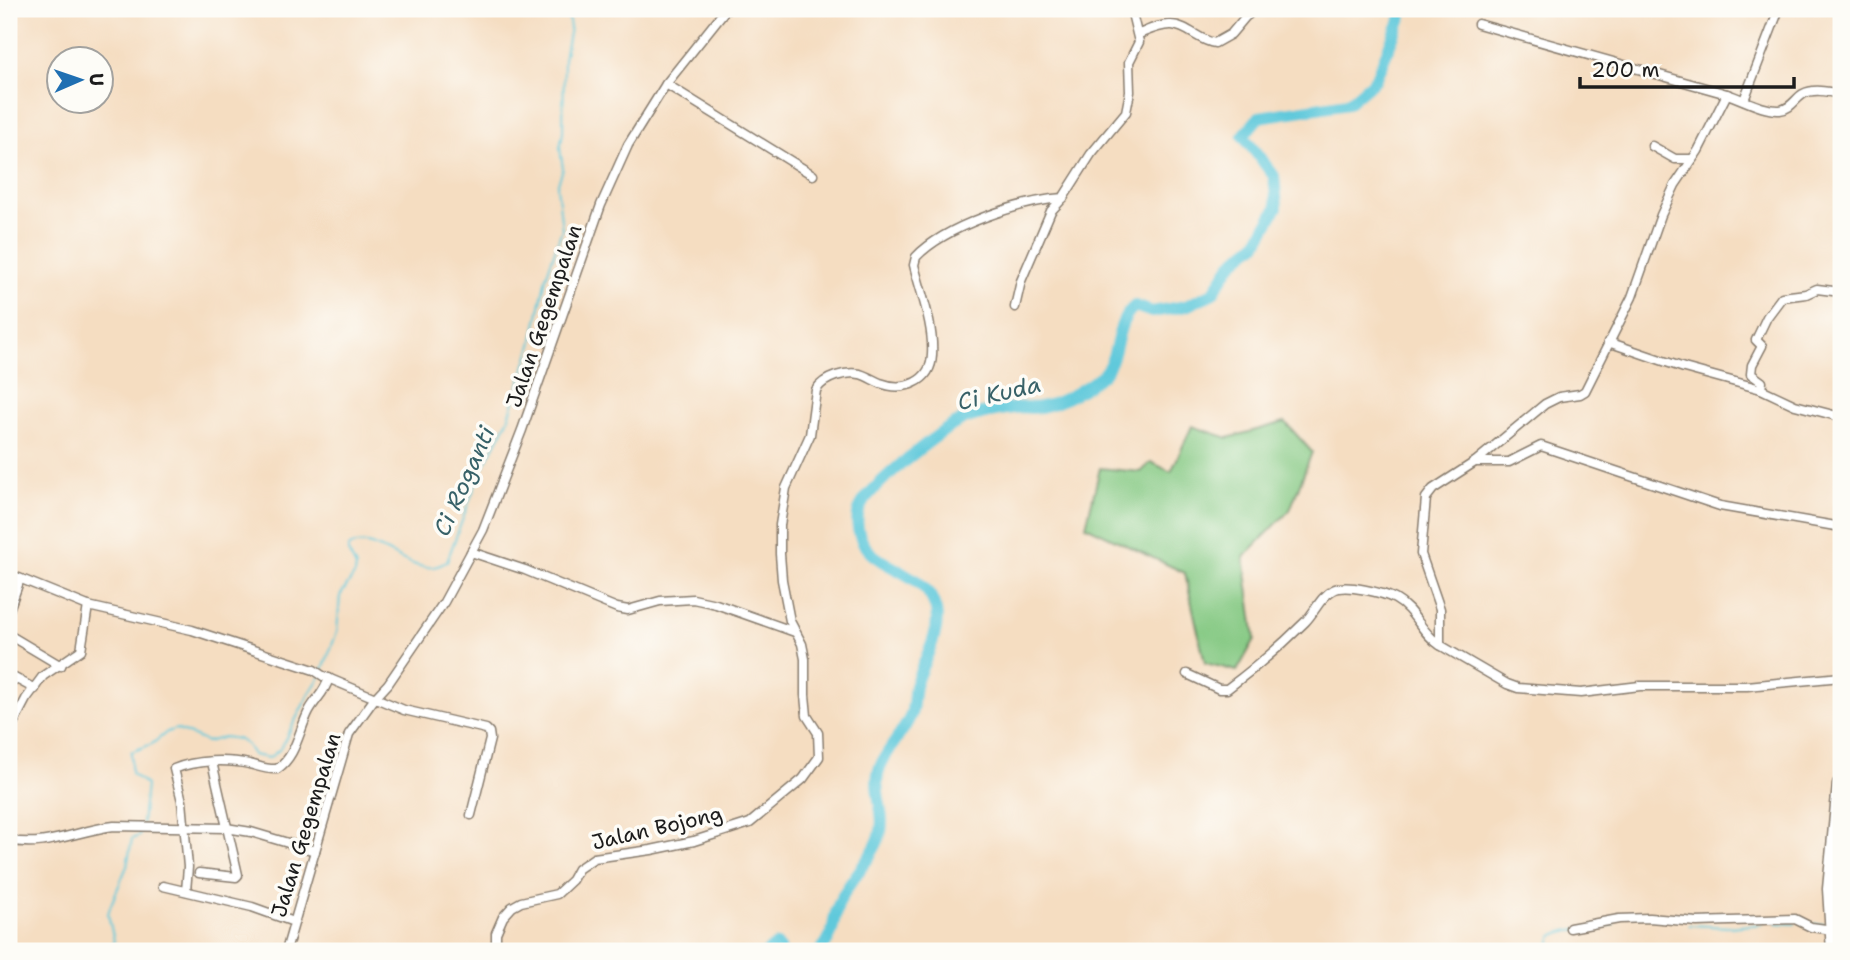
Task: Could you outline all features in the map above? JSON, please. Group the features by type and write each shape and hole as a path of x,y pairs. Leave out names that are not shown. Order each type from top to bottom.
{"highway":[{"path":"1835,951 1831,889 1841,784"}],"street":[{"name":"Jalan Gegempalan","path":"286,951 306,891 349,734 388,684 444,602 483,530 522,430 606,194 628,145 666,84 726,9"},
{"path":"1015,307 1017,292 1054,206 1063,198 1091,154 1126,112 1130,92 1129,62 1139,45 1139,34 1131,9"},
{"path":"1234,9 1250,12"},
{"path":"1744,100 1779,9"},
{"path":"1139,34 1170,24 1215,43 1231,34 1250,12"},
{"path":"1478,24 1772,109 1782,110 1805,93 1841,94"},
{"path":"666,84 813,175"},
{"path":"1440,645 1440,609 1421,554 1426,498 1433,489 1475,462 1545,404 1559,397 1585,391 1632,297 1661,215 1727,94"},
{"path":"1653,146 1675,159 1692,159"},
{"name":"Jalan Bojong","path":"496,951 496,933 503,917 512,907 521,902 557,894 572,880 578,869 594,858 694,841 750,823 803,779 820,757 818,733 807,716 802,644 795,632 782,580 780,525 789,478 813,424 816,390 819,385 849,373 862,374 881,383 901,386 919,382 930,369 932,355 926,313 914,265 916,257 948,233 999,211 1063,198"},
{"path":"1761,389 1762,382 1751,373 1755,357 1762,346 1756,340 1767,317 1782,297 1806,294 1817,289 1841,292"},
{"path":"1608,342 1656,360 1761,389 1795,405 1841,416"},
{"path":"1475,462 1509,462 1541,446 1720,506 1841,527"},
{"path":"471,552 525,570 628,611 660,601 694,599 795,632"},
{"path":"9,574 88,606 192,630 314,670 404,710 488,730 490,739 471,814"},
{"path":"9,610 20,579"},
{"path":"1187,674 1219,689 1227,689 1304,623 1317,604 1337,588 1374,591 1397,600 1410,611 1426,634 1440,645 1507,684 1565,693 1654,685 1746,686 1841,677"},
{"path":"13,724 26,699 43,676 81,650 88,606"},
{"path":"9,635 61,666"},
{"path":"9,675 35,689"},
{"path":"186,891 188,867 182,801 174,769 212,762 234,762 271,770 281,766 290,755 311,708 325,692 326,677"},
{"path":"199,873 238,876 212,762"},
{"path":"9,840 36,843 99,828 226,828 251,832 315,851"},
{"path":"163,886 253,907 294,922"},
{"path":"1570,928 1619,919 1649,918 1696,922 1801,921 1809,926 1833,926"}],"green space":[{"path":"1285,422 1312,452 1290,510 1244,557 1255,639 1237,671 1205,663 1185,573 1086,526 1100,468 1141,472 1151,462 1171,472 1192,426 1228,438"}],"waterway":[{"name":"Ci Roganti","path":"322,672 337,632 340,596 355,574 356,567 348,548 359,544 370,545 422,567 435,567 447,561 478,478 508,420 532,345 546,277 562,229 557,186 563,169 560,148 563,132 564,59 570,28 567,9"},
{"name":"Ci Kuda","path":"820,951 831,933 843,895 872,852 880,835 882,818 877,784 880,767 910,717 915,686 933,639 937,620 932,598 926,589 880,560 863,543 857,523 862,504 895,470 927,443 957,423 990,412 1017,407 1037,408 1055,403 1097,379 1111,363 1123,323 1135,306 1152,312 1186,306 1213,293 1232,263 1257,243 1277,207 1274,176 1243,136 1259,117 1348,103 1375,80 1401,18 1401,9"},
{"name":"Ci Roganti","path":"142,824 146,785 131,773 131,752 152,744 167,732 176,729 207,742 224,737 238,739 247,745 253,755 269,758 280,749 320,677"},
{"name":"Ci Roganti","path":"110,951 114,941 108,914 127,866 132,839 139,836 141,829"},
{"path":"1776,923 1795,924"},
{"path":"1549,951 1552,937 1558,934 1614,924"},
{"path":"1689,925 1729,927 1763,924"},
{"path":"1814,924 1826,924"},
{"name":"Ci Kuda","path":"768,951 777,945 781,951"}]}
